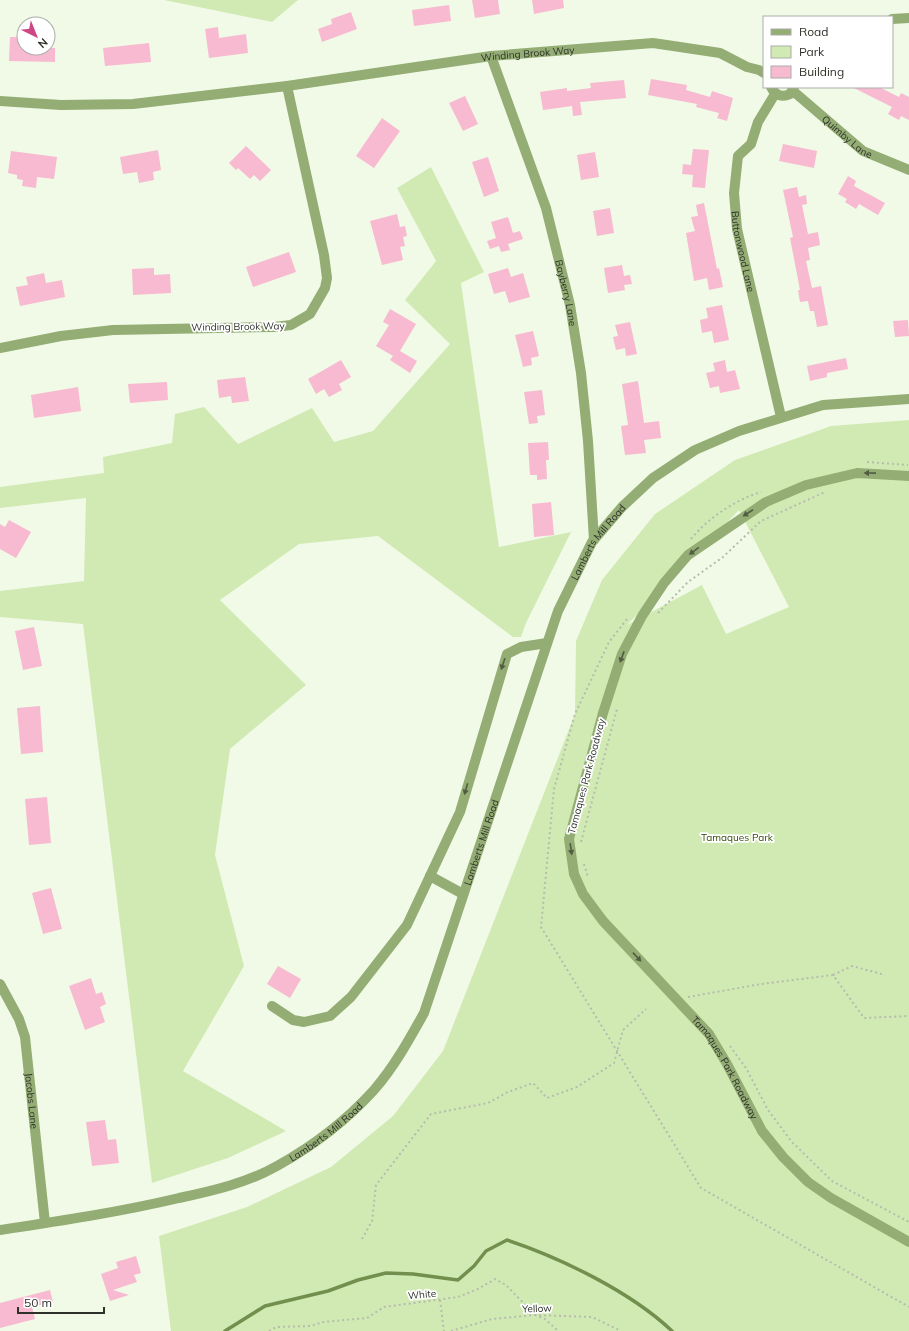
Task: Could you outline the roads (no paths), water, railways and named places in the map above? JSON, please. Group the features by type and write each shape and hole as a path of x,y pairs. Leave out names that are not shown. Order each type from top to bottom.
{"street":[{"path":"893,19 909,18"},
{"name":"Winding Brook Way","path":"0,101 61,105 133,104 287,86 491,56 653,43 720,53 747,67 763,72"},
{"name":"Bayberry Lane","path":"491,56 546,208 570,305 581,373 588,441 594,540"},
{"name":"Winding Brook Way","path":"0,348 61,336 113,330 274,327 291,325 310,314 325,288 327,278 324,255 287,86"},
{"path":"773,90 787,96 794,89"},
{"name":"Quimby Lane","path":"794,89 863,151 909,170"},
{"name":"Buttonwood Lane","path":"773,90 758,122 751,144 738,156 734,193 737,229 781,417"},
{"name":"Lamberts Mill Road","path":"0,1230 122,1212 224,1188 276,1167 316,1142 345,1120 375,1089 401,1054 424,1013 558,611 594,540 622,507 653,478 695,450 739,431 823,405 909,399"},
{"name":"Tamaques Park Roadway","path":"909,476 857,473 806,485 766,502 688,555 664,582 642,616 622,654 601,721 569,839 574,874 583,894 603,921 709,1034 727,1064 762,1131 783,1157 808,1182 831,1198 909,1242"},
{"path":"272,1006 293,1020 304,1022 330,1016 340,1009 351,997 406,925 460,812 507,654 521,647 547,643"},
{"path":"430,876 463,894"},
{"name":"Jacobs Lane","path":"0,984 19,1019 25,1037 45,1223"}],"waterway":[{"path":"225,1331 265,1306 328,1291 358,1280 386,1273 413,1274 458,1280 474,1266 486,1251 507,1240 528,1247 572,1266 616,1290 637,1303 672,1331"}],"park label":[{"name":"Tamaques Park","path":"737,837"}]}
